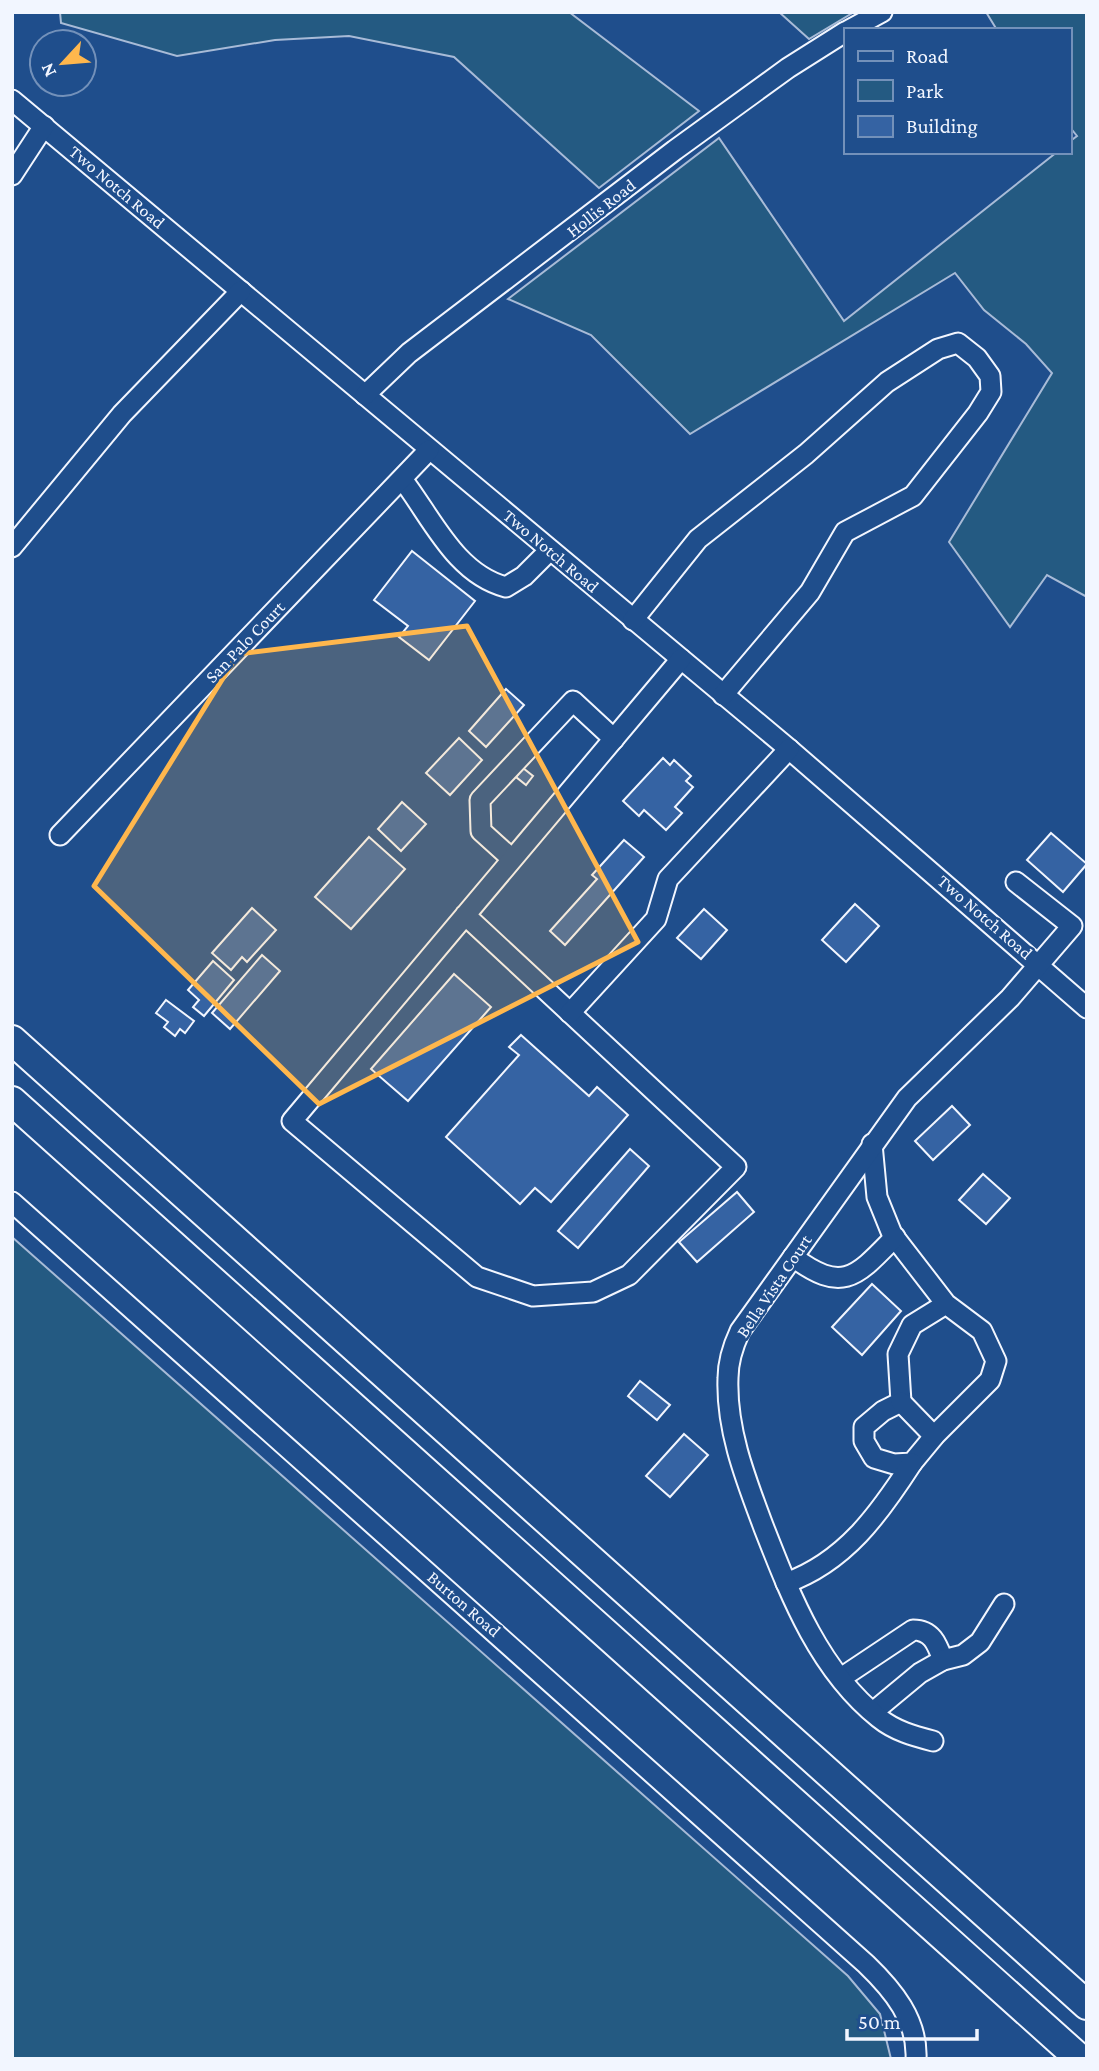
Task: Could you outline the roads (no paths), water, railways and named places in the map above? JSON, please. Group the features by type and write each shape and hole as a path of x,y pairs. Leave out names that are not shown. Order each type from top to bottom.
{"highway":[{"path":"12,1040 1087,2005"},
{"path":"12,1101 1080,2059"}],"street":[{"name":"Hollis Road","path":"853,28 882,12"},
{"name":"Hollis Road","path":"365,395 409,353 675,150 788,68 844,33"},
{"name":"Two Notch Road","path":"12,100 789,749 1087,1008"},
{"path":"12,175 44,126"},
{"path":"12,547 122,414 241,291"},
{"path":"633,620 698,539 806,454 887,382 937,349 958,343 977,358 990,376 990,392 978,413 913,496 845,532 810,592 723,695"},
{"name":"San Palo Court","path":"60,835 429,450"},
{"path":"401,478 425,509 437,533 471,567 494,584 506,587 524,576 550,550"},
{"path":"465,915 736,1167 629,1275 593,1292 533,1296 477,1277 292,1121 512,859 681,659"},
{"path":"512,859 481,831 480,800 573,701 614,738"},
{"path":"570,1013 656,919 668,879 789,749"},
{"name":"Bella Vista Court","path":"933,1741 901,1731 873,1713 841,1678 818,1647 786,1583 748,1486 734,1441 728,1377 733,1346 740,1331 872,1144 915,1089 1040,965 1072,926 1016,882"},
{"path":"786,1583 810,1574 849,1546 882,1510 912,1463 934,1436 990,1380 996,1361 982,1331 946,1304 895,1237 877,1197 872,1144"},
{"name":"Burton Road","path":"12,1202 877,1975 907,2014 916,2042 916,2059"},
{"path":"793,1257 817,1274 844,1278 865,1268 895,1237"},
{"path":"934,1436 901,1402 898,1354 912,1325 946,1304"},
{"path":"901,1402 883,1411 864,1427 864,1441 874,1458 894,1464 912,1463"},
{"path":"873,1713 920,1673 943,1660 963,1655 979,1642 1004,1604"},
{"path":"841,1678 913,1629 923,1630 932,1637 943,1660"}]}
